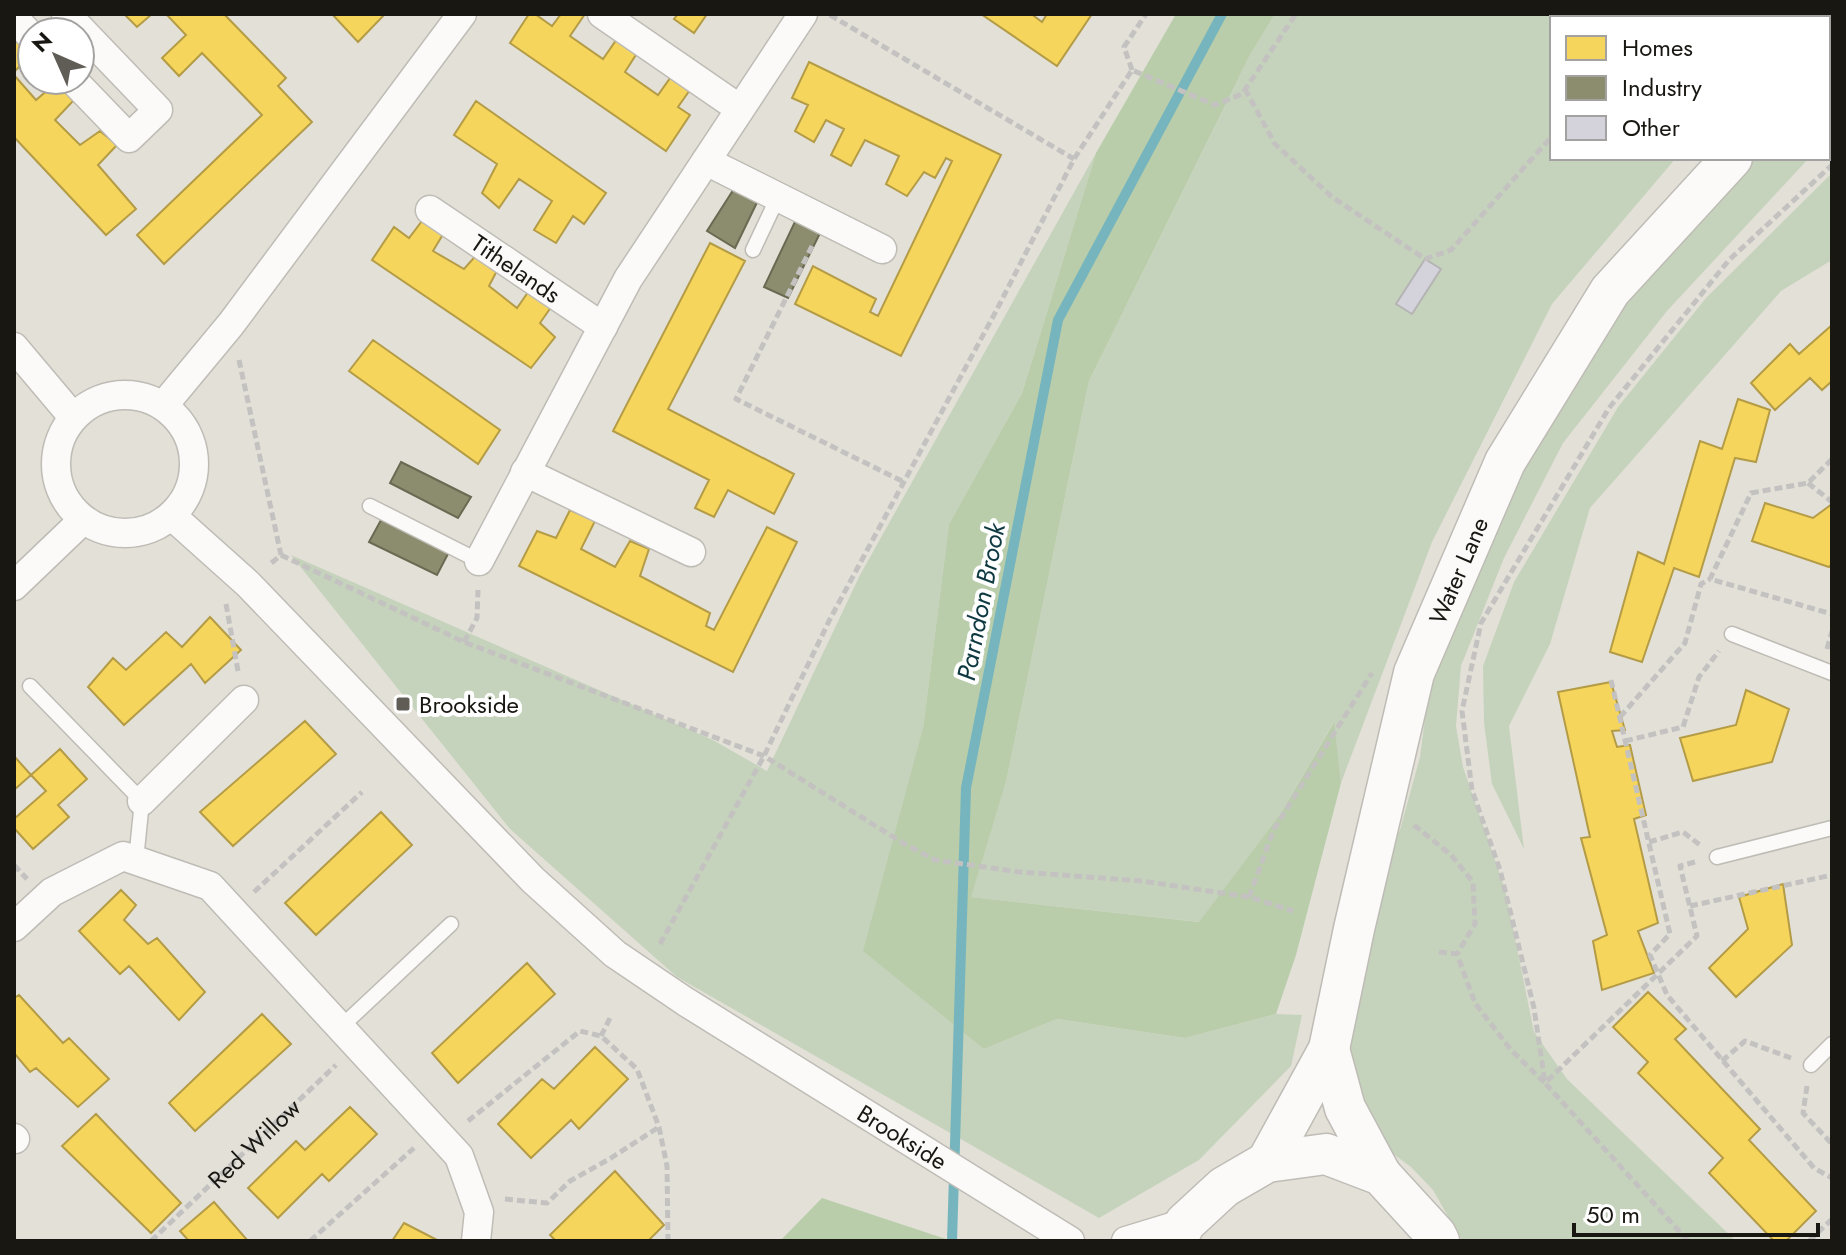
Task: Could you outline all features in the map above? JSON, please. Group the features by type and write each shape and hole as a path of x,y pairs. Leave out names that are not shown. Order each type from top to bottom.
{"main road":[{"name":"Water Lane","path":"1267,1162 1329,1049 1414,673 1505,462 1610,291 1730,160"},
{"name":"Water Lane","path":"1329,1049 1345,1108 1381,1175"},
{"path":"1180,1232 1224,1187 1267,1162 1326,1154 1381,1175 1439,1241"}],"street":[{"path":"163,406 231,324 462,14"},
{"path":"602,14 740,109"},
{"path":"479,561 628,279 803,14"},
{"path":"88,96 129,138 158,110 96,45"},
{"path":"706,161 882,249"},
{"name":"Tithelands","path":"430,210 603,327"},
{"path":"14,347 73,417"},
{"path":"126,394 145,397 163,406 179,420 190,438 194,458 193,480 185,499 172,516 152,529 128,534 104,531 83,520 67,503 57,482 55,459 60,437 73,417 88,404 106,396 126,394"},
{"path":"525,472 691,552"},
{"name":"Brookside","path":"172,516 248,584 533,880 615,954 1070,1241"},
{"path":"14,586 83,520"},
{"path":"142,801 244,700"},
{"path":"14,927 52,892 123,856 210,886 459,1156 479,1212 476,1241"},
{"path":"1126,1241 1180,1232"}],"lane":[{"path":"753,250 778,197"},
{"path":"370,506 479,561"},
{"path":"1732,634 1832,673"},
{"path":"30,686 142,801 136,860"},
{"path":"1717,857 1832,828"},
{"path":"349,1036 451,924"},
{"path":"1811,1065 1832,1044"}],"path":[{"path":"828,14 1074,159"},
{"path":"1146,14 1124,47 1132,70 1215,105 1242,94 1296,14"},
{"path":"660,944 764,756 830,619 1074,159 1132,70"},
{"path":"1245,89 1275,144 1332,197 1425,259 1451,250 1550,138"},
{"path":"1545,1083 1534,1008 1500,870 1472,790 1462,711 1481,623 1609,408 1729,260 1832,165"},
{"path":"825,220 736,399 904,482"},
{"path":"231,324 281,555"},
{"path":"1620,717 1685,643 1701,584 1710,579 1751,493 1808,483 1832,459"},
{"path":"1808,483 1832,502"},
{"path":"244,700 224,605 281,555"},
{"path":"281,555 464,642 764,756 935,860 1020,872 1142,881 1249,897 1293,911"},
{"path":"464,642 477,618 479,561"},
{"path":"1710,579 1832,614"},
{"path":"1625,741 1683,727 1699,677 1732,634"},
{"path":"1249,897 1274,829 1372,673"},
{"path":"1611,680 1670,934 1650,955 1667,995 1814,1168 1832,1178"},
{"path":"233,911 362,792"},
{"path":"1408,821 1451,855 1473,882 1475,924 1457,954"},
{"path":"1649,842 1683,832 1717,857"},
{"path":"1545,1083 1697,936 1680,866 1717,857"},
{"path":"1690,906 1832,875"},
{"path":"1439,952 1457,954"},
{"path":"1457,954 1475,1003 1511,1050 1545,1083 1688,1241"},
{"path":"601,1036 611,1016"},
{"path":"310,1241 440,1135 580,1031 601,1036 637,1069 659,1127 667,1166 668,1241"},
{"name":"Red Willow","path":"151,1241 349,1036"},
{"path":"1722,1061 1745,1041 1811,1065 1803,1113 1832,1144"},
{"path":"474,1197 547,1203 570,1181 659,1127"},
{"path":"1809,1241 1832,1219"}],"green space":[{"path":"1176,14 1275,14 1250,55 1089,381 1006,782 971,897 1199,922 1281,813 1334,722 1341,783 1296,955 1276,1014 1185,1038 1057,1019 984,1049 863,951 923,728 949,524 1022,393 1096,153"},
{"path":"1275,14 1832,14 1830,18 1830,16 1550,16 1550,160 1674,160 1552,304 1432,542 1341,783 1333,723 1281,813 1200,922 970,897 1006,782 1089,381 1250,55"},
{"path":"1096,153 1022,393 949,524 923,728 984,1049 1057,1019 1185,1038 1276,1014 1302,1015 1291,1066 1199,1160 1099,1218 677,977 510,829 291,555 713,740 767,771 860,575"},
{"path":"1748,160 1807,160 1667,311 1563,443 1504,558 1461,666 1456,726 1463,767 1505,889 1534,1032 1567,1079 1736,1241 1462,1241 1433,1190 1411,1167 1388,1150 1353,1092 1346,1039 1386,855 1400,830 1420,757 1431,672 1491,517 1579,362 1649,267"},
{"path":"1832,173 1832,260 1781,291 1590,508 1550,644 1509,726 1524,849 1492,784 1484,723 1483,666 1514,582 1618,407 1706,298"},
{"path":"822,1198 952,1241 780,1241"}],"building: Homes":[{"path":"124,14 152,14 137,27"},
{"path":"166,14 224,14 286,78 278,86 312,122 164,264 137,235 262,115 202,53 179,76 162,58 186,35"},
{"path":"332,14 385,14 358,42"},
{"path":"529,14 535,14 552,26 561,14 585,14 570,36 603,59 619,36 639,50 625,72 658,95 673,74 692,87 678,107 690,115 666,151 510,43"},
{"path":"678,14 707,14 694,33 674,19"},
{"path":"981,14 1035,14 1042,22 1047,14 1092,14 1057,66"},
{"path":"14,38 16,70 14,72"},
{"path":"809,62 1001,155 901,356 795,304 813,266 876,299 870,312 878,316 952,161 946,158 935,178 924,172 907,196 886,184 899,156 865,140 851,166 831,155 844,129 826,120 814,142 795,131 808,105 792,98"},
{"path":"14,75 16,96 32,96 36,100 41,96 70,96 74,100 55,120 80,145 100,131 117,145 98,165 136,209 106,235 14,137"},
{"path":"476,101 606,193 584,224 573,216 556,243 534,230 552,201 519,179 499,208 482,193 497,164 454,135"},
{"path":"428,213 448,226 433,251 464,269 480,251 501,263 489,286 517,308 533,285 556,300 540,323 555,337 531,368 372,260 394,227 409,238"},
{"path":"710,243 745,261 668,409 794,474 774,514 728,490 714,517 695,508 709,480 613,431"},
{"path":"1832,325 1832,381 1822,390 1810,378 1775,410 1751,383 1790,344 1799,354"},
{"path":"373,340 500,430 478,464 349,371"},
{"path":"1738,399 1770,410 1756,462 1735,458 1699,577 1674,568 1642,662 1610,652 1638,552 1664,564 1700,441 1722,449"},
{"path":"1765,503 1813,518 1832,504 1832,564 1829,567 1752,541"},
{"path":"570,510 595,521 581,549 615,567 630,541 649,549 640,576 710,613 706,626 714,630 767,527 797,542 733,672 519,566 537,531 556,538"},
{"path":"210,617 241,650 205,683 191,664 124,725 88,687 113,658 126,670 166,632 182,647"},
{"path":"1611,682 1625,730 1612,731 1617,747 1630,745 1646,815 1634,819 1658,923 1638,931 1654,973 1602,990 1593,941 1607,935 1581,838 1590,837 1558,692"},
{"path":"1746,690 1789,709 1772,762 1693,781 1680,738 1736,725"},
{"path":"305,721 336,754 233,846 200,812"},
{"path":"60,749 87,779 58,805 69,817 33,849 14,828 14,819 46,791 31,775"},
{"path":"14,756 31,775 14,790"},
{"path":"381,812 412,845 316,935 285,903"},
{"path":"1783,884 1792,945 1736,997 1709,968 1748,929 1739,897"},
{"path":"121,890 136,905 124,920 148,944 157,938 205,992 179,1020 129,966 120,974 79,931"},
{"path":"527,963 555,994 458,1083 432,1053"},
{"path":"1648,992 1686,1029 1675,1039 1760,1129 1749,1140 1816,1211 1786,1241 1774,1241 1709,1173 1723,1158 1638,1073 1648,1062 1613,1027"},
{"path":"19,995 63,1043 69,1038 109,1079 78,1107 36,1068 30,1072 14,1053 14,998"},
{"path":"262,1014 291,1044 195,1131 169,1103"},
{"path":"595,1047 628,1079 579,1129 571,1120 531,1158 498,1124 542,1079 554,1089"},
{"path":"350,1107 377,1134 329,1181 322,1174 278,1218 248,1188 296,1141 305,1150"},
{"path":"96,1114 181,1203 151,1233 62,1146"},
{"path":"615,1171 664,1225 648,1241 556,1241 550,1235"},
{"path":"214,1202 248,1241 189,1241 180,1231"},
{"path":"404,1223 439,1241 392,1241"}],"building: Industry":[{"path":"739,181 763,190 735,248 707,231"},
{"path":"802,207 827,219 788,298 764,287"},
{"path":"401,462 471,497 458,518 390,483"},
{"path":"381,520 449,552 437,575 369,542"}],"building: Other":[{"path":"1425,259 1441,269 1412,314 1396,304"}],"waterway":[{"name":"Parndon Brook","path":"952,1241 966,788 1058,320 1222,14"}],"place":[{"name":"Brookside","path":"403,704"}]}
